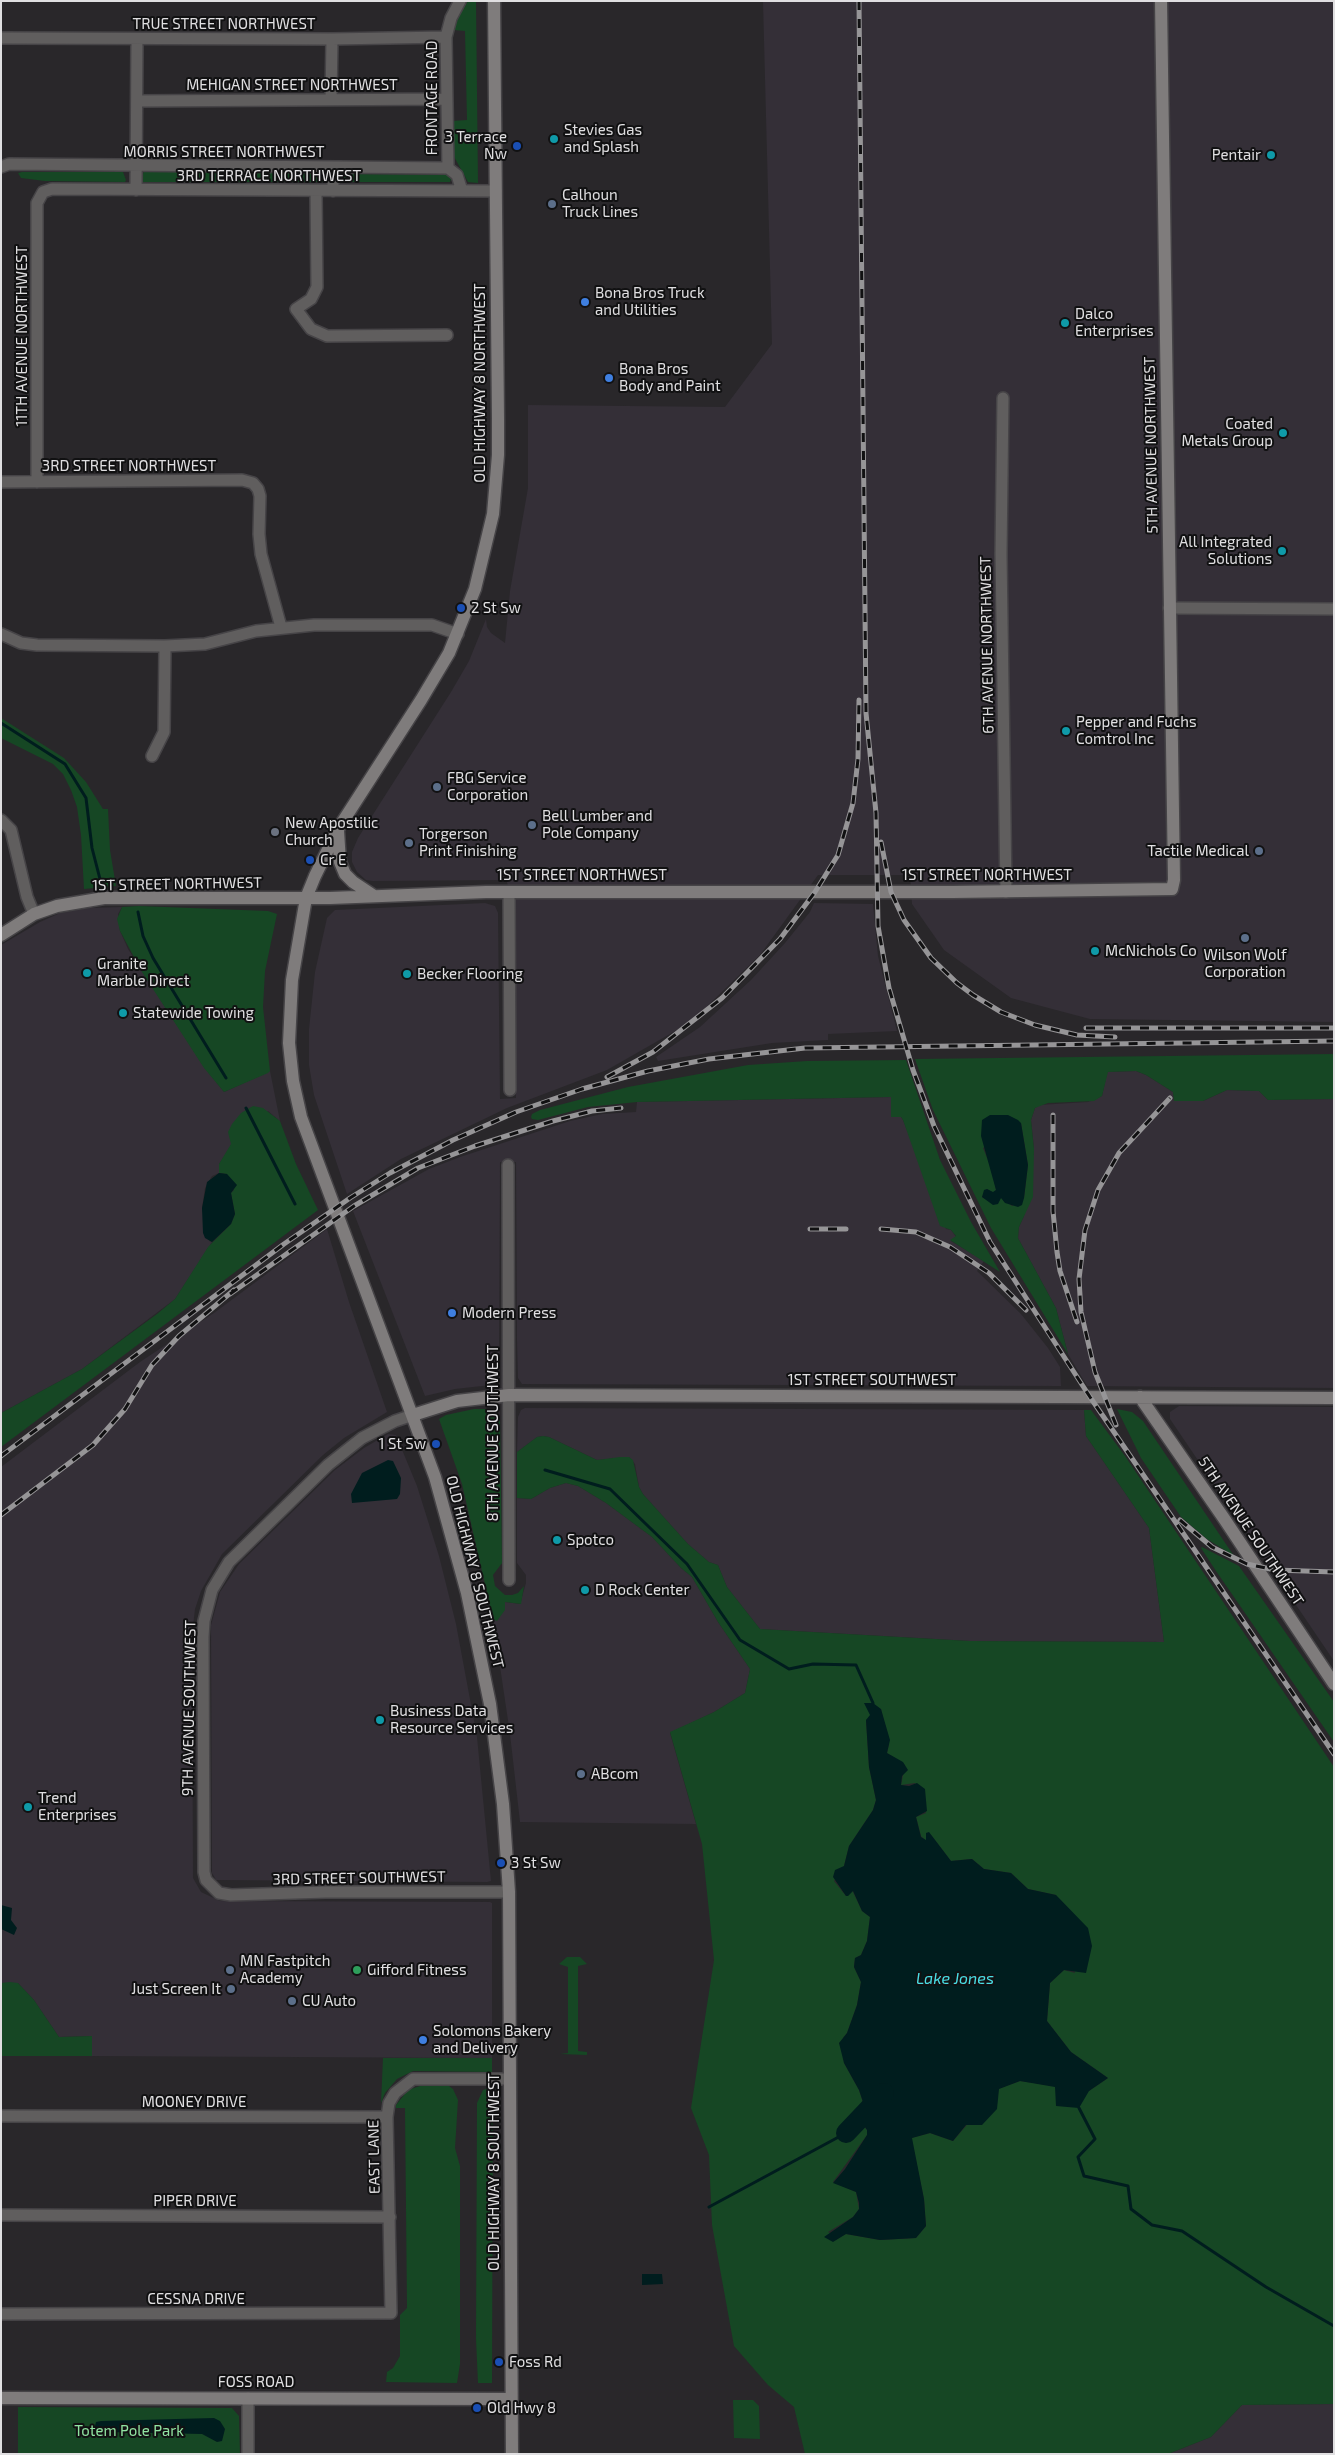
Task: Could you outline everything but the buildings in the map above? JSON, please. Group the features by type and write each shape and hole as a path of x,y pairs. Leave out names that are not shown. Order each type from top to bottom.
{"street":[{"name":"FRONTAGE ROAD","path":"460,1 451,18 446,37 446,99 448,168 457,175 462,191"},
{"name":"OLD HIGHWAY 8 NORTHWEST","path":"306,898 338,829 421,700 458,634 475,590 484,556 496,485 498,419 494,1"},
{"name":"5TH AVENUE NORTHWEST","path":"1161,1 1174,880 1172,889"},
{"name":"TRUE STREET NORTHWEST","path":"1,38 332,39 446,37"},
{"path":"136,190 138,39"},
{"path":"331,99 332,39"},
{"name":"MEHIGAN STREET NORTHWEST","path":"137,100 446,99"},
{"name":"MORRIS STREET NORTHWEST","path":"1,167 9,164 448,168"},
{"path":"333,168 334,191"},
{"name":"3RD TERRACE NORTHWEST","path":"43,192 52,189 496,191"},
{"path":"316,191 317,287 311,299 296,309 306,323 317,334 327,336 448,334"},
{"name":"11TH AVENUE NORTHWEST","path":"37,482 37,203 43,192"},
{"name":"6TH AVENUE NORTHWEST","path":"1003,398 1001,554 1006,892"},
{"name":"3RD STREET NORTHWEST","path":"1,482 242,480 256,486 260,496 259,534 262,554 281,627"},
{"path":"1169,608 1334,608"},
{"path":"1,634 21,643 37,645 164,646 205,644 256,631 281,627 432,625 458,634"},
{"path":"152,756 164,732 164,646"},
{"path":"1,820 11,830 27,897 34,914"},
{"path":"338,829 340,862 345,874 353,882 374,896"},
{"name":"1ST STREET NORTHWEST","path":"1,935 34,914 64,904 104,898 306,898 509,892 1006,892 1172,889"},
{"path":"509,892 510,1090"},
{"name":"OLD HIGHWAY 8 SOUTHWEST","path":"306,898 292,980 289,1043 293,1081 302,1117 330,1197 435,1477 479,1645 500,1775 509,1892 512,2454"},
{"name":"8TH AVENUE SOUTHWEST","path":"508,1165 509,1580"},
{"name":"1ST STREET SOUTHWEST","path":"413,1415 457,1401 509,1396 1334,1398"},
{"name":"5TH AVENUE SOUTHWEST","path":"1140,1397 1225,1520 1334,1684"},
{"name":"9TH AVENUE SOUTHWEST","path":"212,1886 206,1880 204,1872 203,1637 205,1613 212,1590 229,1562 328,1465 362,1438 395,1421 413,1415"},
{"name":"3RD STREET SOUTHWEST","path":"212,1886 219,1893 231,1895 326,1892 509,1892"},
{"name":"EAST LANE","path":"391,2313 387,2118 389,2103 394,2092 413,2079 510,2080"},
{"name":"MOONEY DRIVE","path":"1,2116 387,2118"},
{"name":"PIPER DRIVE","path":"1,2215 390,2217"},
{"name":"CESSNA DRIVE","path":"1,2314 391,2313"},
{"name":"FOSS ROAD","path":"1,2398 511,2399"},
{"path":"248,2398 248,2454"}],"shaded area":[{"path":"715,1 1334,1 1334,1022 1090,1019 1011,998 944,950 912,904 910,875 818,875 760,955 691,1022 607,1070 507,1108 401,1159 347,1194 314,1095 309,1065 309,1029 315,972 327,918 335,910 485,903 495,906 498,913 500,1099 516,1098 513,912 516,907 506,880 366,880 357,872 352,862 352,852 358,838 469,661 486,619 487,627 491,633 505,643 510,591 528,488 528,405 725,407 772,344 763,2"},
{"path":"814,903 873,904 878,956 897,1031 828,1034 828,1040 772,1043 658,1061 656,1057 700,1027 751,980 785,943 810,912"},
{"path":"122,907 118,914 120,931 128,949 204,1067 224,1092 270,1071 280,1121 268,1111 232,1144 219,1164 219,1173 212,1176 205,1188 202,1208 209,1241 212,1242 175,1299 82,1369 1,1413 1,945 40,922 60,913 89,908"},
{"path":"1136,1071 1173,1092 1174,1101 1203,1101 1227,1090 1259,1091 1268,1100 1334,1099 1334,1388 1087,1386 1068,1354 1056,1308 1018,1238 1019,1227 1024,1216 1034,1149 1031,1120 1035,1108 1039,1105 1088,1102 1102,1096 1107,1072"},
{"path":"891,1097 891,1117 901,1117 903,1120 946,1229 951,1230 956,1237 951,1241 984,1261 977,1271 1021,1314 1048,1348 1060,1367 1061,1386 522,1384 518,1378 517,1341 516,1162 500,1162 499,1378 491,1385 455,1389 425,1396 353,1211 429,1169 460,1157 570,1121 602,1114 636,1112 637,1102"},
{"path":"327,1229 349,1302 387,1412 344,1438 323,1455 222,1554 201,1591 195,1609 192,1635 193,1878 201,1892 220,1901 492,1903 492,2058 92,2056 91,2036 59,2037 34,2000 18,1983 1,1983 1,1467 140,1362 214,1313"},
{"path":"1179,1406 1334,1407 1334,1661 1170,1419 1170,1412"},
{"path":"525,1408 1084,1410 1086,1436 1149,1528 1164,1642 970,1641 760,1629 727,1587 718,1565 709,1562 688,1544 643,1494 639,1487 635,1464 629,1457 597,1460 549,1437 543,1436 537,1437 517,1452 518,1417 521,1410"},
{"path":"388,1434 396,1435 417,1486 439,1556 456,1624 477,1737 491,1881 216,1880 212,1873 211,1625 220,1592 239,1564 335,1470 364,1448"},
{"path":"566,1483 578,1486 606,1503 652,1537 692,1577 718,1622 750,1669 745,1693 714,1712 670,1733 696,1824 520,1822 510,1734 493,1619 497,1621 505,1602 520,1604 526,1583 526,1575 517,1563 517,1498 531,1499 550,1488"},
{"path":"1334,2404 1334,2454 1168,2454 1211,2437 1242,2405"}],"green space":[{"path":"468,1 476,1 478,183 468,182 452,153 452,121 467,120 465,31 454,30 452,27"},
{"path":"123,172 126,180 125,182 45,181 21,178 18,173"},
{"path":"144,172 324,173 327,177 324,182 143,182 141,177"},
{"path":"341,174 447,175 451,179 450,182 340,182 338,179"},
{"path":"1,718 64,758 86,782 103,809 108,809 110,850 116,886 84,889 81,835 77,807 71,790 63,774 53,764 1,738"},
{"path":"122,907 268,911 277,914 265,971 263,1007 270,1071 268,1073 224,1092 204,1068 142,972 120,931 117,919"},
{"path":"1334,1054 1334,1099 1268,1100 1259,1091 1227,1090 1203,1101 1174,1101 1173,1092 1136,1071 1108,1072 1102,1096 1094,1101 1048,1103 1035,1108 1031,1120 1034,1149 1033,1197 1019,1227 1018,1238 1056,1308 1068,1354 991,1228 933,1110 915,1059","holes":["1021,1123 1028,1165 1024,1198 1012,1206 1001,1197 999,1201 982,1197 987,1189 993,1193 996,1190 992,1170 983,1148"]},
{"path":"906,1060 940,1160 971,1222 1000,1272 950,1240 956,1236 951,1230 940,1226 903,1120 901,1117 891,1117 891,1097 637,1102 588,1107 538,1120 531,1117 532,1114 540,1110 628,1087 748,1065 807,1061"},
{"path":"253,1106 263,1108 280,1121 296,1164 318,1210 1,1447 1,1413 82,1369 157,1314 175,1299 208,1247 231,1224 235,1214 231,1193 234,1190 227,1174 219,1173 219,1164 231,1144 228,1132 232,1124 241,1113"},
{"path":"474,1409 494,1409 500,1419 502,1563 493,1575 495,1586 505,1595 512,1595 518,1593 524,1586 521,1604 505,1602 505,1610 497,1621 493,1619 462,1484 439,1419 446,1415"},
{"path":"1117,1409 1132,1412 1143,1421 1234,1556 1207,1539 1181,1517 1141,1458"},
{"path":"1084,1410 1091,1410 1125,1456 1334,1767 1334,2404 1242,2405 1211,2437 1168,2454 805,2454 794,2407 768,2385 734,2346 712,2225 709,2155 691,2108 714,1960 702,1844 670,1732 714,1712 745,1693 750,1669 718,1622 692,1577 652,1537 606,1503 578,1486 566,1483 550,1488 531,1499 517,1498 517,1452 537,1437 543,1436 549,1437 597,1460 629,1457 633,1460 639,1487 643,1494 688,1544 709,1562 718,1565 727,1587 760,1629 970,1641 1164,1642 1149,1528 1086,1436","holes":["881,1709 889,1744 887,1753 905,1765 901,1785 915,1783 926,1813 916,1817 921,1836 926,1841 926,1836 931,1835 951,1861 972,1859 984,1869 1011,1873 1028,1889 1056,1895 1075,1973 1064,1970 1050,1983 1047,2021 1071,2052 1108,2078 1089,2091 1020,2081 998,2089 953,2141 930,2133 911,2138 924,2199 926,2226 916,2238 880,2240 846,2234 839,2237 828,2232 853,2217 859,2209 856,2192 833,2182 867,2135 867,2130 862,2124 866,2112 859,2090 844,2063 843,2038 847,2033 857,2005 861,1982 854,1967 855,1958 861,1955 867,1941 870,1917 862,1911 852,1890 846,1896 834,1881 844,1866 849,1846 873,1810 876,1800 869,1767 866,1720"]},
{"path":"1202,1547 1239,1566 1334,1702 1334,1742 1216,1571"},
{"path":"567,1957 580,1957 587,1964 578,1966 578,2051 587,2052 587,2055 560,2054 568,2053 568,1967 559,1964"},
{"path":"1,1983 18,1983 34,2000 59,2037 92,2036 92,2056 1,2056"},
{"path":"383,2058 492,2058 492,2072 413,2071 397,2079 385,2093 381,2103"},
{"path":"423,2085 449,2086 453,2089 458,2100 455,2148 460,2166 460,2364 457,2383 386,2382 387,2372 393,2368 400,2356 400,2315 407,2308 405,2108 396,2108 396,2105 408,2090"},
{"path":"493,2089 492,2383 478,2383 476,2339 477,2103 483,2090"},
{"path":"733,2400 753,2400 759,2406 760,2439 734,2438"},
{"name":"Totem Pole Park","path":"18,2407 232,2408 239,2416 240,2454 18,2454"}],"water":[{"path":"990,1115 1008,1115 1021,1123 1028,1165 1024,1198 1022,1205 1018,1207 1005,1203 1001,1198 998,1204 993,1205 982,1197 984,1190 987,1189 993,1192 996,1190 981,1136 982,1120"},
{"path":"219,1173 227,1174 237,1185 231,1193 235,1214 231,1224 212,1242 205,1238 203,1233 202,1208 207,1182"},
{"path":"388,1460 393,1461 401,1478 400,1494 397,1499 352,1503 351,1494 362,1473"},
{"name":"Lake Jones","path":"864,1703 873,1703 881,1709 890,1740 887,1753 903,1762 908,1770 902,1776 901,1785 909,1786 917,1783 925,1789 927,1811 916,1817 921,1837 926,1840 926,1833 929,1832 951,1861 972,1859 984,1869 1011,1873 1028,1889 1056,1895 1088,1928 1092,1946 1086,1973 1064,1970 1050,1983 1047,2021 1071,2052 1108,2078 1089,2091 1079,2108 1056,2106 1055,2087 1020,2081 999,2089 997,2109 982,2125 966,2125 953,2141 930,2133 912,2138 924,2199 926,2226 916,2238 880,2240 846,2234 833,2242 824,2237 853,2217 859,2209 859,2203 856,2192 833,2183 845,2169 867,2135 867,2130 861,2121 866,2115 863,2102 859,2090 844,2063 839,2043 847,2033 857,2005 861,1982 854,1967 855,1958 861,1955 867,1941 870,1917 862,1911 853,1891 846,1896 833,1877 835,1870 844,1866 849,1846 873,1810 876,1800 869,1767 866,1720 870,1715"},
{"path":"1,1905 12,1908 11,1920 17,1928 14,1935 1,1929"},
{"path":"642,2274 662,2274 663,2284 642,2285"},
{"path":"214,2418 220,2421 225,2429 222,2441 217,2442 202,2434 106,2432 94,2430 96,2422 101,2421"}],"waterway":[{"path":"1,723 65,764 86,798 92,848 101,883"},
{"path":"138,912 143,936 153,958 226,1078"},
{"path":"246,1108 295,1204"},
{"path":"545,1470 610,1489 687,1564 740,1640 789,1669 813,1664 856,1665 873,1703"},
{"path":"846,2133 884,2093"},
{"path":"1079,2108 1095,2139 1078,2157 1084,2176 1128,2186 1131,2209 1152,2225 1182,2231 1266,2287 1334,2326"},
{"path":"709,2207 846,2133"}],"railway":[{"path":"859,1 866,713 876,813 878,926 889,988 913,1070 934,1126 990,1242 1090,1397 1334,1754"},
{"path":"607,1077 653,1052 722,998 780,939 815,892 838,855 853,803 858,759 859,700"},
{"path":"881,842 891,892 904,920 931,958 957,983 1001,1012 1035,1025 1077,1035 1115,1037"},
{"path":"1086,1028 1334,1028"},
{"path":"1,1456 284,1244 350,1198 390,1173 453,1140 516,1112 582,1089 648,1071 709,1059 805,1048 1334,1041"},
{"path":"1116,1425 1095,1372 1081,1312 1079,1279 1085,1230 1098,1190 1119,1153 1170,1098"},
{"path":"230,1294 354,1206 418,1168 475,1146 553,1121 592,1111 621,1108"},
{"path":"1053,1115 1053,1211 1057,1252 1060,1271 1077,1322"},
{"path":"810,1229 846,1229"},
{"path":"881,1229 916,1232 950,1247 989,1273 1026,1310"},
{"path":"1,1515 93,1445 125,1409 152,1365 179,1336 234,1290"},
{"path":"1180,1520 1212,1547 1247,1564 1275,1570 1334,1572"}],"place":[{"name":"Stevies Gas and Splash","path":"554,139"},
{"name":"3 Terrace Nw","path":"517,146"},
{"name":"Pentair","path":"1271,155"},
{"name":"Calhoun Truck Lines","path":"552,204"},
{"name":"Bona Bros Truck and Utilities","path":"585,302"},
{"name":"Dalco Enterprises","path":"1065,323"},
{"name":"Bona Bros Body and Paint","path":"609,378"},
{"name":"Coated Metals Group","path":"1283,433"},
{"name":"All Integrated Solutions","path":"1282,551"},
{"name":"2 St Sw","path":"461,608"},
{"name":"Pepper and Fuchs Comtrol Inc","path":"1066,731"},
{"name":"FBG Service Corporation","path":"437,787"},
{"name":"Bell Lumber and Pole Company","path":"532,825"},
{"name":"New Apostilic Church","path":"275,832"},
{"name":"Torgerson Print Finishing","path":"409,843"},
{"name":"Tactile Medical","path":"1259,851"},
{"name":"Cr E","path":"310,860"},
{"name":"Wilson Wolf Corporation","path":"1245,938"},
{"name":"McNichols Co","path":"1095,951"},
{"name":"Granite Marble Direct","path":"87,973"},
{"name":"Becker Flooring","path":"407,974"},
{"name":"Statewide Towing","path":"123,1013"},
{"name":"Modern Press","path":"452,1313"},
{"name":"1 St Sw","path":"436,1444"},
{"name":"Spotco","path":"557,1540"},
{"name":"D Rock Center","path":"585,1590"},
{"name":"Business Data Resource Services","path":"380,1720"},
{"name":"ABcom","path":"581,1774"},
{"name":"Trend Enterprises","path":"28,1807"},
{"name":"3 St Sw","path":"501,1863"},
{"name":"MN Fastpitch Academy","path":"230,1970"},
{"name":"Gifford Fitness","path":"357,1970"},
{"name":"Just Screen It","path":"231,1989"},
{"name":"CU Auto","path":"292,2001"},
{"name":"Solomons Bakery and Delivery","path":"423,2040"},
{"name":"Foss Rd","path":"499,2362"},
{"name":"Old Hwy 8","path":"477,2408"}]}
